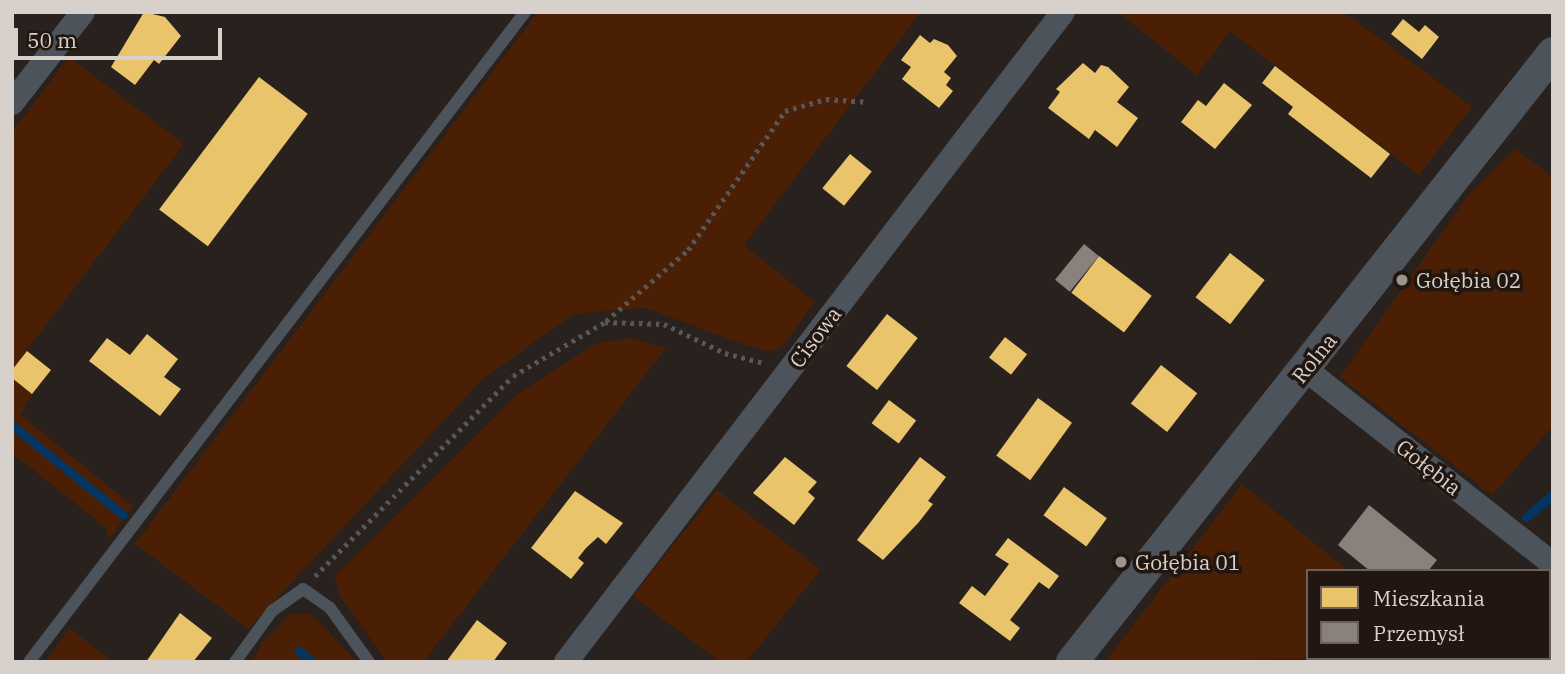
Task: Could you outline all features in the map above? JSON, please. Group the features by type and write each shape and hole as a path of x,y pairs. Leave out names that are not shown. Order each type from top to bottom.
{"street":[{"path":"12,103 83,12"},
{"name":"Cisowa","path":"566,662 1063,12"},
{"name":"Rolna","path":"1072,662 1553,53"},
{"name":"Gołębia","path":"1305,369 1553,564"}],"lane":[{"path":"29,662 525,12"},
{"path":"235,662 272,611 303,589 330,608 369,662"}],"path":[{"path":"303,589 388,497 513,376 606,322 688,250 785,111 826,99 868,102"},
{"path":"606,322 664,324 726,353 793,366"}],"shaded area":[{"path":"538,12 921,12 744,245 815,302 781,348 768,351 739,343 646,308 573,314 481,381 248,629 135,544"},
{"path":"1118,12 1344,12 1472,107 1419,175 1230,31 1197,75"},
{"path":"69,57 184,144 12,370 12,132"},
{"path":"1515,149 1553,177 1553,426 1492,495 1340,377 1467,197"},
{"path":"631,338 666,348 423,662 387,662 340,596 335,576 519,393 597,343"},
{"path":"12,378 32,394 21,415 133,506 109,539 106,528 12,453"},
{"path":"1242,484 1346,569 1306,569 1306,659 1105,662"},
{"path":"717,490 821,570 746,662 720,662 633,596"},
{"path":"310,613 357,662 252,662 262,643 291,614"},
{"path":"69,628 114,662 46,662"}],"building: Mieszkania":[{"path":"144,12 165,17 181,36 159,64 154,60 135,85 111,67"},
{"path":"1403,19 1419,32 1425,25 1439,37 1422,59 1391,34"},
{"path":"920,35 930,43 934,39 948,45 957,56 944,72 951,78 946,85 953,91 939,108 902,79 911,67 901,60"},
{"path":"1083,63 1095,73 1101,65 1108,67 1129,87 1117,102 1138,118 1117,147 1095,130 1089,139 1048,108 1060,92 1056,89"},
{"path":"1275,66 1390,154 1371,178 1288,114 1293,107 1262,83"},
{"path":"259,77 308,114 208,246 159,210"},
{"path":"1224,83 1252,105 1215,149 1181,122 1198,100 1206,106"},
{"path":"850,154 872,172 844,206 822,188"},
{"path":"1230,253 1265,280 1230,324 1196,297"},
{"path":"1099,256 1152,296 1124,332 1071,293"},
{"path":"887,314 918,338 877,390 846,366"},
{"path":"147,334 178,359 164,377 181,389 160,416 89,361 107,338 130,355"},
{"path":"1005,337 1027,354 1011,375 989,357"},
{"path":"27,351 51,370 32,394 12,378 12,370"},
{"path":"1161,365 1197,393 1167,432 1131,404"},
{"path":"1038,398 1072,423 1030,480 996,455"},
{"path":"889,400 916,420 899,444 872,423"},
{"path":"785,457 817,482 808,492 815,498 794,525 753,493"},
{"path":"920,457 946,477 928,501 933,504 883,560 857,540"},
{"path":"1064,487 1107,518 1086,546 1043,515"},
{"path":"575,491 623,523 606,544 598,537 586,548 578,558 584,563 571,579 531,548"},
{"path":"1008,538 1059,576 1049,589 1039,582 1010,620 1020,628 1010,641 959,603 972,586 985,596 1009,564 995,555"},
{"path":"180,613 212,638 193,662 146,662"},
{"path":"477,620 507,643 493,662 446,662"}],"building: Przemysł":[{"path":"1084,244 1099,256 1070,292 1055,280"},
{"path":"1369,505 1437,560 1430,569 1368,569 1338,545"}],"waterway":[{"path":"12,425 123,515"},
{"path":"1526,517 1553,494"},
{"path":"299,651 312,662"}],"place":[{"name":"Gołębia 02","path":"1402,280"},
{"name":"Gołębia 01","path":"1121,562"}]}
